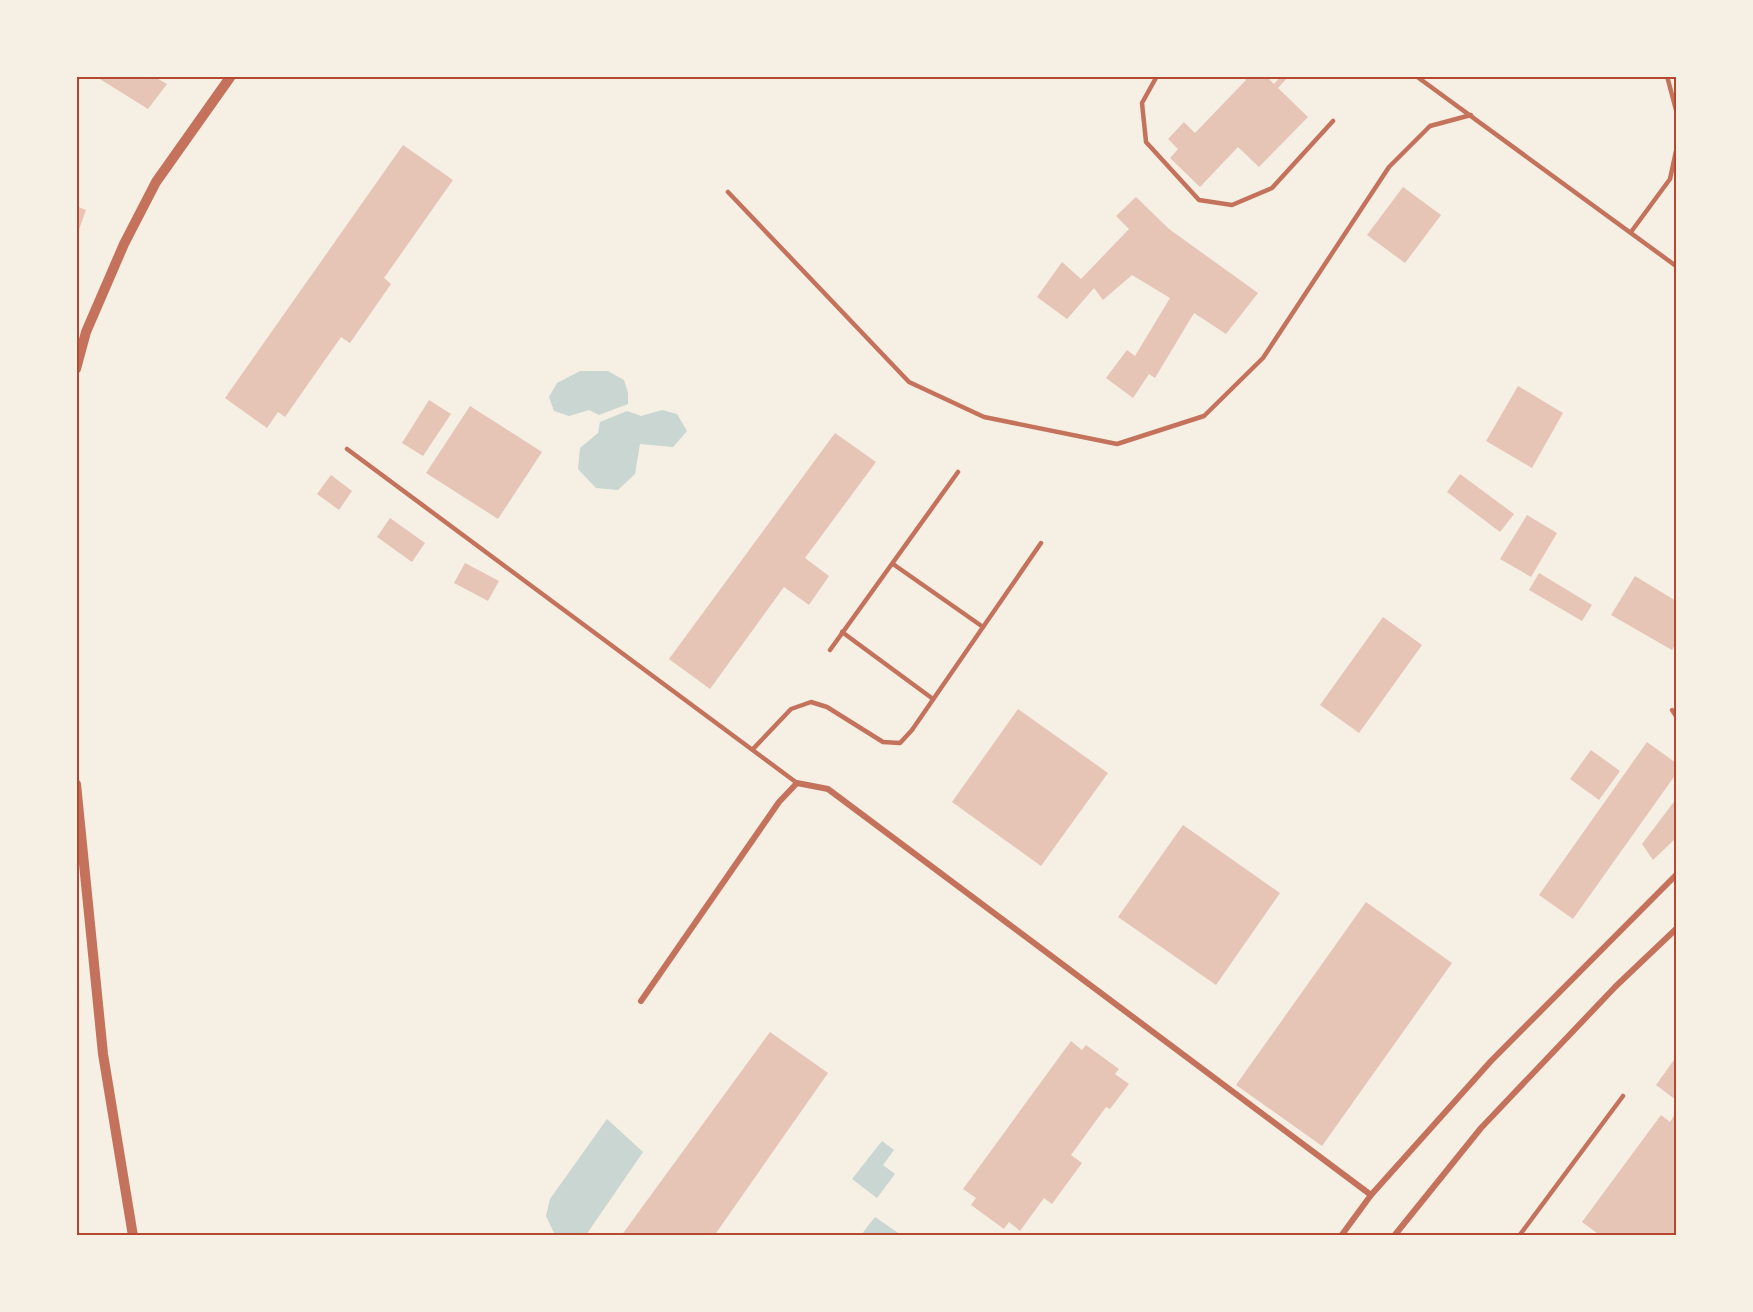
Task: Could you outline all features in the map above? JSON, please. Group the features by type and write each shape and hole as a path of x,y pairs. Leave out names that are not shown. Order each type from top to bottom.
{"street":[{"path":"76,369 86,332 124,244 156,182 231,76"},
{"path":"641,1001 779,802 797,783 828,789 1371,1195"},
{"path":"76,784 104,1054 133,1236"},
{"path":"1341,1236 1371,1195 1491,1061 1677,875"},
{"path":"1394,1236 1481,1128 1616,986 1677,929"}],"lane":[{"path":"1157,76 1142,104 1146,142 1199,200 1232,205 1272,188 1334,121"},
{"path":"1416,76 1677,266"},
{"path":"1667,76 1677,110"},
{"path":"728,192 909,382 984,417 1116,444 1204,416 1263,358 1389,167 1430,126 1471,115"},
{"path":"1630,232 1670,179 1677,151"},
{"path":"347,449 797,783"},
{"path":"830,650 958,472"},
{"path":"753,749 791,709 811,702 827,707 883,742 900,743 912,730 1041,543"},
{"path":"893,564 983,627"},
{"path":"842,632 933,699"},
{"path":"1672,710 1677,716"},
{"path":"1519,1236 1623,1096"}],"shaded area":[{"path":"580,371 608,371 624,380 628,393 628,404 599,415 589,410 569,416 554,411 549,397 557,383"},
{"path":"662,410 677,414 687,431 673,447 640,444 635,474 618,490 596,488 578,469 580,448 598,433 600,422 627,411 641,416"},
{"path":"607,1119 643,1152 586,1235 555,1235 546,1216 550,1199"},
{"path":"882,1141 894,1150 883,1165 895,1174 877,1198 852,1179"},
{"path":"875,1217 901,1235 861,1235"}],"building":[{"path":"95,76 153,76 167,84 148,109"},
{"path":"1242,76 1266,76 1274,84 1281,76 1289,76 1278,88 1308,117 1259,167 1238,147 1200,187 1170,158 1178,149 1168,139 1184,122 1195,133 1246,80"},
{"path":"403,145 453,180 384,278 391,284 350,343 341,337 285,417 278,412 267,428 225,398"},
{"path":"1403,187 1441,215 1405,263 1367,235"},
{"path":"1136,197 1169,229 1258,293 1226,334 1194,313 1155,378 1149,374 1133,398 1106,378 1127,350 1135,356 1170,298 1132,275 1103,300 1094,288 1067,319 1037,297 1062,262 1081,279 1129,229 1116,216"},
{"path":"76,206 86,210 77,235 76,235"},
{"path":"1518,386 1563,413 1532,468 1486,441"},
{"path":"429,400 451,414 423,456 402,443"},
{"path":"470,406 542,452 498,519 426,473"},
{"path":"835,433 876,462 805,558 829,576 809,605 784,587 710,689 669,659"},
{"path":"1460,474 1514,514 1500,532 1447,492"},
{"path":"331,475 352,491 339,510 317,494"},
{"path":"1527,515 1557,533 1531,577 1500,559"},
{"path":"390,518 425,543 412,562 377,537"},
{"path":"465,563 499,581 488,601 454,583"},
{"path":"1539,573 1592,605 1582,621 1529,590"},
{"path":"1635,576 1676,601 1676,643 1672,650 1611,615"},
{"path":"1383,617 1422,645 1359,733 1320,705"},
{"path":"1018,709 1108,773 1041,866 952,802"},
{"path":"1647,742 1676,763 1676,774 1573,919 1539,895"},
{"path":"1591,750 1620,771 1599,800 1570,779"},
{"path":"1676,799 1676,838 1653,860 1642,844"},
{"path":"1183,825 1280,893 1216,985 1118,917"},
{"path":"1366,902 1452,963 1322,1146 1236,1085"},
{"path":"770,1032 828,1073 714,1236 621,1236"},
{"path":"1071,1041 1082,1050 1086,1045 1119,1069 1115,1074 1129,1084 1110,1109 1106,1107 1071,1155 1082,1163 1052,1204 1044,1198 1020,1231 1009,1222 1004,1229 971,1205 976,1198 963,1189"},
{"path":"1676,1057 1676,1100 1656,1085"},
{"path":"1676,1112 1676,1236 1601,1236 1582,1222 1661,1115 1670,1122"}]}
